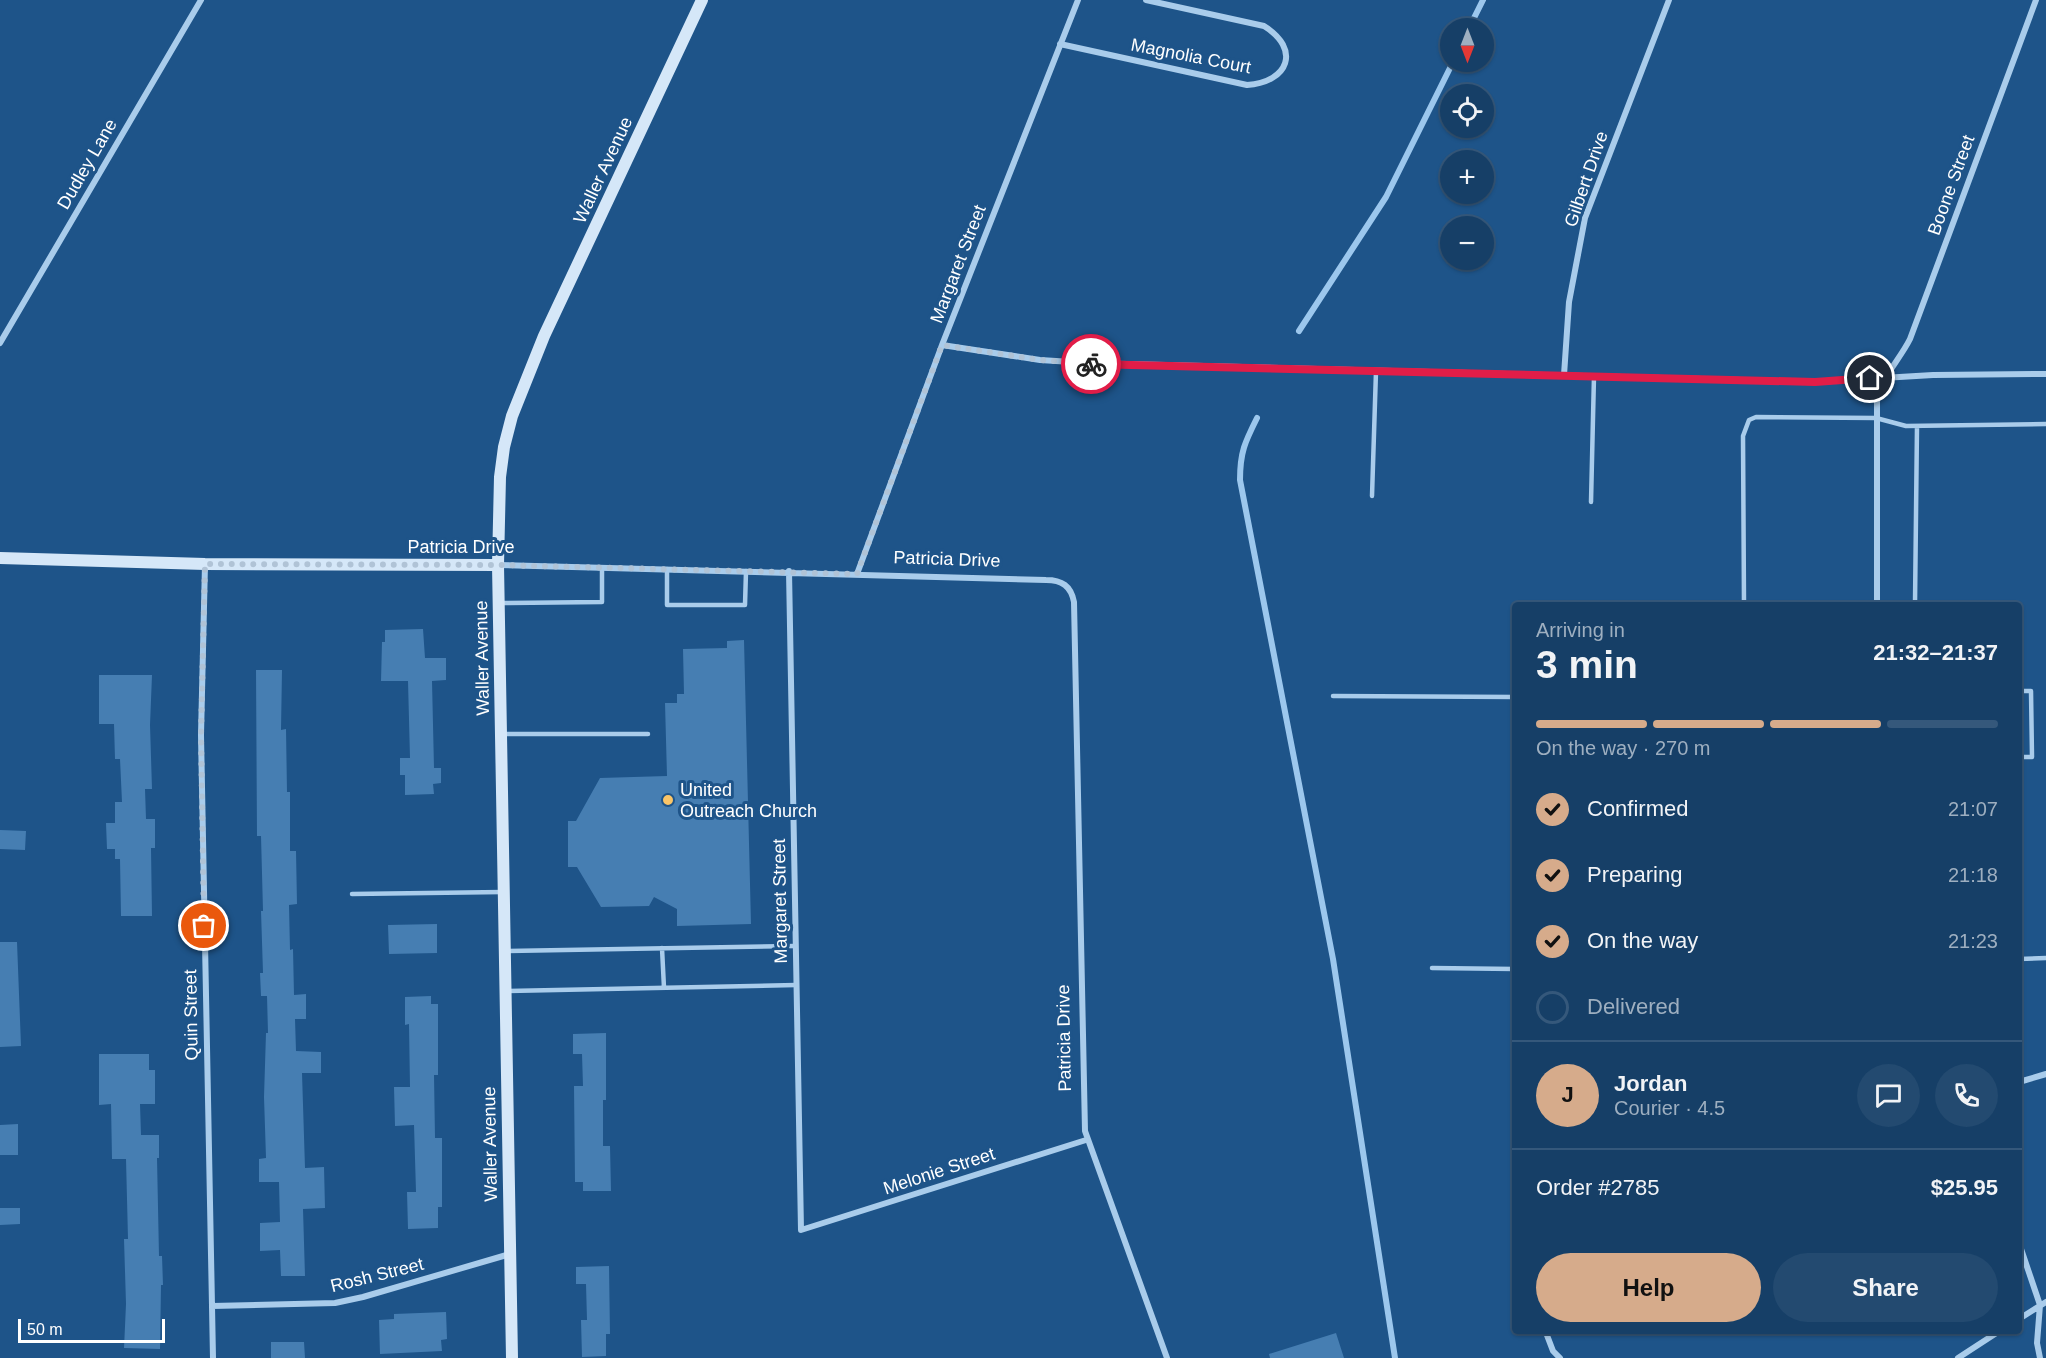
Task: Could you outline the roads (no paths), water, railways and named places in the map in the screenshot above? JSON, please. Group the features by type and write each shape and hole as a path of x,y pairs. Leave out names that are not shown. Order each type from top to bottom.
{"street":[{"name":"Dudley Lane","path":"0,343 201,0"},
{"name":"Waller Avenue","path":"512,1358 498,565 500,477 504,447 512,416 544,336 702,0"},
{"name":"Margaret Street","path":"857,574 942,345 1078,0"},
{"name":"Magnolia Court","path":"1060,44 1247,85 1266,81 1276,76 1284,67 1287,54 1282,41 1264,26 1146,0"},
{"name":"Gilbert Drive","path":"1564,375 1569,302 1585,218 1669,0"},
{"name":"Boone Street","path":"1877,602 1877,397 1910,339 2036,0"},
{"path":"942,345 1040,360 1088,363 1376,371 1815,382 1887,377 2046,374"},
{"name":"Patricia Drive","path":"0,558 205,564 498,565 746,570 1052,580 1060,581 1068,586 1074,602 1086,1140 1167,1358"},
{"name":"Quin Street","path":"205,564 201,735 213,1358"},
{"name":"Margaret Street","path":"789,572 801,1230"},
{"path":"2022,1081 2046,1074"},
{"name":"Melonie Street","path":"801,1230 1086,1140"},
{"path":"2022,1251 2046,1312"},
{"name":"Rosh Street","path":"212,1306 335,1303 510,1254"},
{"path":"2022,1317 2043,1304"},
{"path":"2040,1358 2037,1342 2043,1304"},
{"path":"1547,1334 1553,1351 1560,1358"},
{"path":"1958,1358 1995,1334"}],"lane":[{"path":"1372,496 1376,371"},
{"path":"1591,502 1594,376"},
{"path":"1744,602 1743,436 1749,420 1756,417 1876,418 1906,426 2046,424"},
{"path":"1915,602 1917,426"},
{"path":"499,603 602,602 602,568"},
{"path":"667,569 667,605 745,605 746,570"},
{"path":"2022,691 2031,691 2032,757 2022,757"},
{"path":"1333,696 1512,697"},
{"path":"501,734 648,734"},
{"path":"352,894 504,892"},
{"path":"505,951 795,946"},
{"path":"662,948 664,988"},
{"path":"2022,959 2046,958"},
{"path":"1432,968 1512,969"},
{"path":"505,991 796,985"}],"waterway":[{"path":"1474,18 1483,0"},
{"path":"1299,331 1386,197 1448,72"},
{"path":"1257,418 1244,448 1240,480 1333,959 1395,1358"}],"place":[{"name":"United Outreach Church","path":"668,800"}]}
